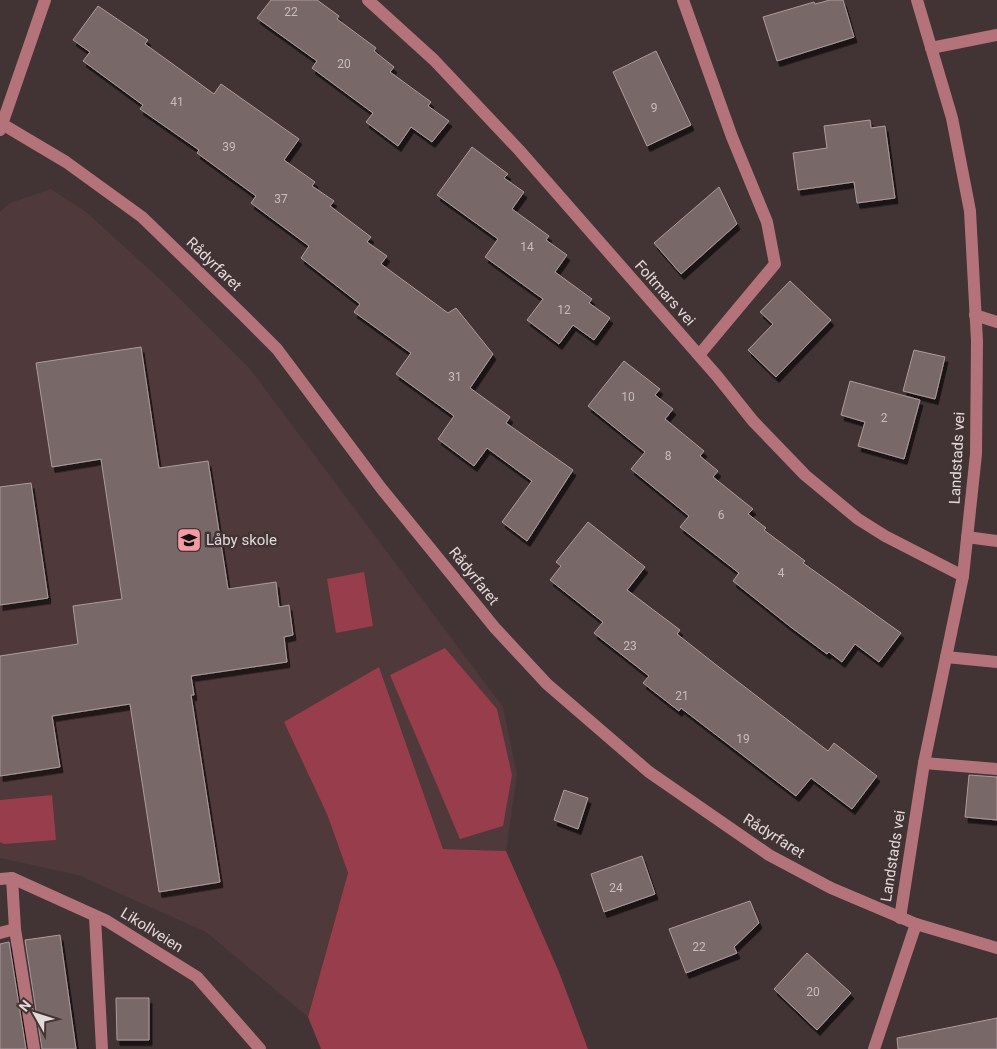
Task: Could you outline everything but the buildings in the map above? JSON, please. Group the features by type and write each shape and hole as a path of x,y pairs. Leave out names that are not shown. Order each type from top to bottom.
{"street":[{"path":"1,127 45,0"},
{"name":"Foltmars vei","path":"368,0 434,60 519,150 754,421 805,475 858,519 885,536 964,576"},
{"path":"683,0 732,137 767,222 775,264 699,356"},
{"name":"Landstads vei","path":"900,918 924,763 964,576 976,454 975,315 970,211 952,118 917,0"},
{"path":"931,48 997,35"},
{"name":"Rådyrfaret","path":"1,127 66,162 142,217 270,342 381,488 496,628 547,684 598,730 649,772 769,855 831,888 900,918 997,948"},
{"path":"975,315 997,322"},
{"path":"967,537 997,541"},
{"path":"946,657 997,662"},
{"path":"924,763 997,769"},
{"path":"6,879 34,1049"},
{"name":"Likollveien","path":"6,879 107,921 197,977 260,1049"},
{"path":"95,917 102,1049"},
{"path":"874,1049 916,924"},
{"path":"0,933 15,928"}],"shaded area":[{"name":"Låby skole","path":"51,189 86,212 162,281 250,369 503,707 517,774 506,851 443,849 379,667 327,814 348,873 308,1017 206,932 78,875 0,858 0,212 10,203"},
{"path":"364,572 373,626 336,633 327,579"},
{"path":"445,648 497,709 512,775 503,826 460,839 390,675"},
{"path":"379,667 443,849 506,851 559,972 588,1049 321,1049 308,1017 348,873 327,814 284,722"},
{"path":"52,795 56,840 4,844 0,842 0,800"}],"place":[{"name":"Låby skole","path":"189,540"}]}
